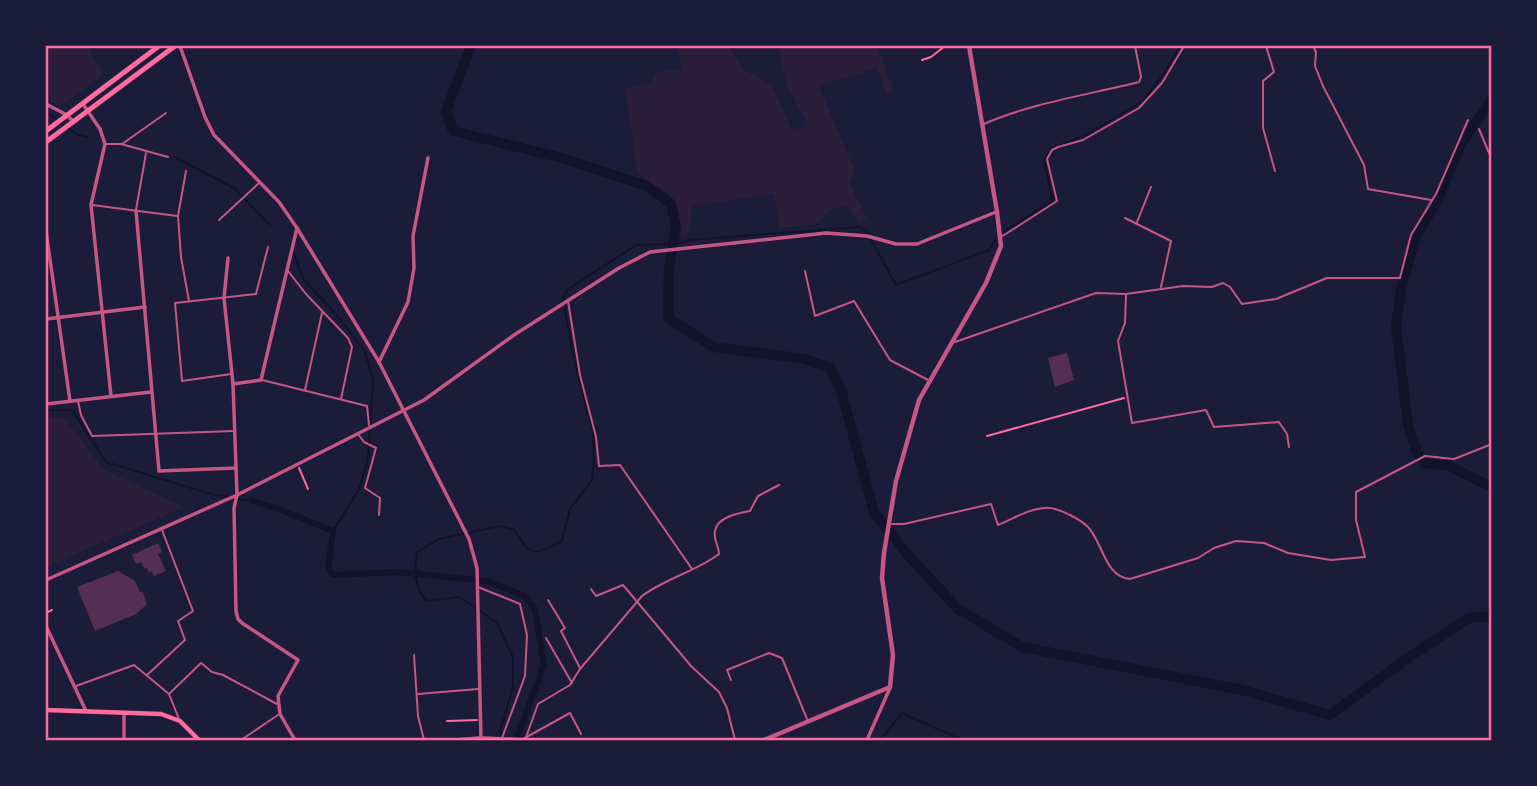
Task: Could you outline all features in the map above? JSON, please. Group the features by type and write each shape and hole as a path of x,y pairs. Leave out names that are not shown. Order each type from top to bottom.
{"main road":[{"path":"46,131 159,46"},
{"path":"46,142 178,46"},
{"path":"46,710 160,714 180,722 199,740"}],"street":[{"path":"178,46 214,135 279,202 297,228 379,362 468,539 477,568 481,738"},
{"path":"867,740 890,687 893,655 883,578 888,523 896,481 919,400 995,264 1000,246 997,212 969,46"},
{"path":"82,103 100,129 105,144 91,205 111,396"},
{"path":"46,104 73,121"},
{"path":"379,362 408,302 414,268 413,236 428,158"},
{"path":"136,211 159,471 236,468"},
{"path":"46,580 237,495 424,400 514,335 634,259 650,253 700,246 826,233 867,236 896,244 917,244 997,212"},
{"path":"233,384 261,380 297,228"},
{"path":"46,231 60,318 69,401"},
{"path":"228,258 224,298 233,384 238,619 298,660 278,696 280,714 295,740"},
{"path":"46,319 145,307"},
{"path":"46,404 151,392"},
{"path":"46,626 86,710"},
{"path":"764,740 890,687"},
{"path":"124,713 124,740"}],"lane":[{"path":"982,125 1022,111 1139,82 1135,46"},
{"path":"1000,237 1056,201 1047,159 1052,150 1083,140 1139,108 1161,83 1184,46"},
{"path":"1266,46 1274,72 1263,81 1264,128 1275,171"},
{"path":"1313,46 1315,66 1364,164 1368,189 1432,201"},
{"path":"121,144 166,113"},
{"path":"953,342 960,342 1096,293 1126,293 1161,288 1212,288 1223,283 1230,287 1242,304 1276,299 1327,278 1400,278 1410,235 1432,201 1468,120"},
{"path":"1479,129 1492,160"},
{"path":"105,144 121,144 168,157"},
{"path":"136,211 146,152"},
{"path":"186,171 178,216 181,257 189,302"},
{"path":"219,220 260,183"},
{"path":"1137,223 1151,187"},
{"path":"91,205 178,216"},
{"path":"1125,218 1171,241 1161,288"},
{"path":"232,374 182,381 175,303 256,294 268,247"},
{"path":"287,270 348,338 352,347 341,399"},
{"path":"805,271 815,316 854,300 890,360 929,380"},
{"path":"1126,293 1125,323 1118,341 1132,423 1206,410 1214,427 1279,422 1287,434 1289,447"},
{"path":"568,300 580,375 596,437 599,466 620,465 693,570"},
{"path":"305,391 322,312"},
{"path":"261,380 367,406 369,427"},
{"path":"78,400 81,415 92,436 235,431"},
{"path":"358,433 364,443 376,449 365,488 380,498 379,515"},
{"path":"888,523 905,524 990,504 998,525 1035,509 1058,510 1086,525 1113,572 1130,579 1198,558 1214,548 1236,541 1264,543 1288,553 1331,560 1365,556 1356,520 1356,492 1425,456 1454,459 1492,444"},
{"path":"524,740 538,704 572,682 637,602 654,586 693,570 719,554 714,531 717,526 727,517 750,511 758,496 779,485"},
{"path":"146,675 185,640 178,621 193,611 161,529"},
{"path":"591,589 596,596 623,585 691,666 719,692 727,708 734,740"},
{"path":"477,587 520,604 527,635 525,676 502,738"},
{"path":"548,600 565,628 561,631 580,669"},
{"path":"546,638 572,682"},
{"path":"732,680 727,670 769,653 782,658 808,721"},
{"path":"414,655 418,716 424,740"},
{"path":"169,694 201,663 212,673 223,675 278,705"},
{"path":"75,686 134,664 169,694 180,722"},
{"path":"417,694 480,688"},
{"path":"446,740 524,740 570,713 581,734"},
{"path":"242,740 280,714"}],"path":[{"path":"922,60 931,57 945,46"},
{"path":"987,436 1127,397"},
{"path":"297,464 308,489"},
{"path":"46,613 52,610"},
{"path":"447,721 481,720"}],"shaded area":[{"path":"46,46 88,46 103,75 60,106 46,99"},
{"path":"677,46 729,46 744,70 771,84 792,129 809,127 786,84 779,46 877,46 894,90 887,95 877,68 819,86 855,171 849,183 867,218 859,222 848,205 832,209 814,225 779,228 774,194 692,206 689,231 684,238 672,216 677,207 669,194 647,181 637,171 625,88 651,83 657,72 682,69"},
{"path":"46,416 65,419 104,470 184,507 46,567"}],"building":[{"path":"1067,353 1074,380 1055,387 1048,358"},
{"path":"158,543 162,552 158,554 166,571 154,576 141,562 136,564 132,555"},
{"path":"118,571 135,581 147,604 136,614 95,631 77,587"}],"waterway":[{"path":"471,46 446,111 453,131 562,158 647,186 671,204 676,226 669,267 668,318 714,347 804,359 830,368 841,390 874,512 908,555 958,609 1022,647 1242,690 1330,715 1412,655 1469,618 1492,616"},
{"path":"1002,233 1053,201 1044,161 1051,149 1086,135 1143,101 1166,71 1180,46"},
{"path":"1418,455 1408,425 1396,326 1401,289 1416,236 1436,203 1462,142 1492,99"},
{"path":"46,111 64,125"},
{"path":"68,128 87,137"},
{"path":"174,157 234,188 270,225"},
{"path":"504,740 500,731 513,686 513,657 497,623 460,597 427,601 417,584 417,552 439,539 501,526 514,530 526,547 535,552 562,541 570,509 592,480 594,463 593,432 573,355 563,298 567,290 636,245 861,227 867,232 896,285 989,250 997,237"},
{"path":"293,252 304,280 336,314 365,352 373,380 368,460 358,491 333,531"},
{"path":"46,410 72,410 106,462 228,497"},
{"path":"1424,463 1447,465 1492,487"},
{"path":"237,499 253,501"},
{"path":"253,501 333,531 328,567 333,575 398,572 487,581 525,596 535,609 544,665 516,740"},
{"path":"880,740 902,713 962,740"}]}
